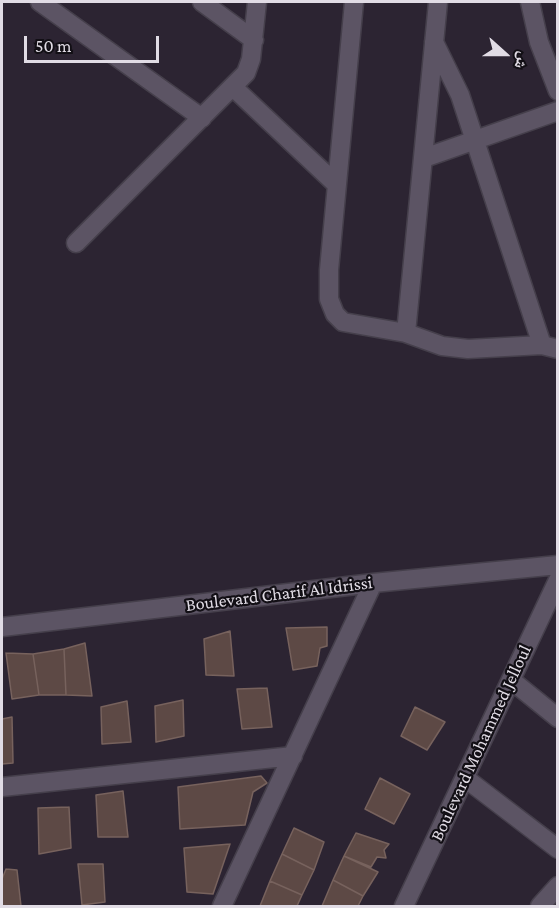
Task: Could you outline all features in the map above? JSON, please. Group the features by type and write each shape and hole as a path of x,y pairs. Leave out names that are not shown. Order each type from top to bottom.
{"street":[{"path":"40,2 61,7 202,118"},
{"path":"202,2 254,40"},
{"path":"76,243 234,88 246,73 254,40 257,2"},
{"path":"354,2 329,270 329,299 335,314 343,322 406,333 442,346 468,349 554,348 474,141 460,95 433,41"},
{"path":"406,333 438,2"},
{"path":"530,2 539,42 558,91"},
{"path":"234,88 337,185"},
{"path":"424,158 558,111"},
{"name":"Boulevard Charif Al Idrissi","path":"2,627 373,583 558,565"},
{"name":"Boulevard Mohammed Jelloul","path":"404,906 558,580"},
{"path":"222,906 373,583"},
{"path":"511,680 558,718"},
{"path":"2,787 292,756"},
{"path":"465,777 558,849"},
{"path":"540,906 558,885"}],"building":[{"path":"327,627 327,646 320,648 317,666 293,670 286,628"},
{"path":"230,631 234,676 206,675 204,639"},
{"path":"85,643 92,696 66,695 64,649"},
{"path":"64,649 66,695 39,695 33,654"},
{"path":"6,653 33,654 39,695 12,699"},
{"path":"267,688 272,727 242,729 237,689"},
{"path":"183,700 184,736 156,742 155,706"},
{"path":"127,701 131,742 102,744 101,707"},
{"path":"415,707 445,722 427,750 401,736"},
{"path":"12,717 13,763 2,764 2,719"},
{"path":"261,776 267,783 253,792 245,825 180,829 178,787"},
{"path":"380,778 410,794 394,824 365,809"},
{"path":"123,791 128,837 98,837 96,795"},
{"path":"69,807 71,848 39,854 38,808"},
{"path":"294,828 324,842 314,870 282,854"},
{"path":"356,833 389,844 384,850 386,858 377,857 371,867 344,856"},
{"path":"230,844 213,894 187,892 184,848"},
{"path":"282,854 314,870 302,895 270,881"},
{"path":"344,856 378,872 363,896 333,880"},
{"path":"78,864 103,864 105,902 82,905"},
{"path":"6,869 17,870 21,906 2,906 2,879"},
{"path":"333,880 363,896 358,906 322,906"},
{"path":"270,881 302,895 297,906 260,906"}]}
